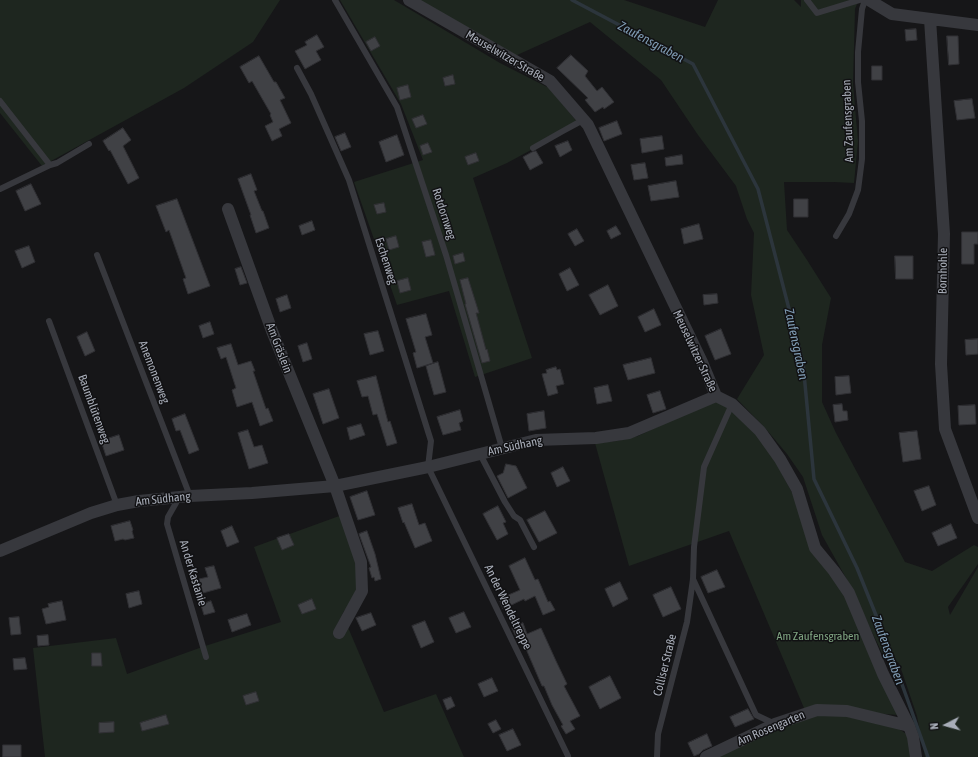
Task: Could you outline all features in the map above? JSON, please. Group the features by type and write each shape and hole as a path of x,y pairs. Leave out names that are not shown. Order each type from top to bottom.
{"street":[{"name":"Meuselwitzer Straße","path":"409,0 550,81 588,125 702,362 716,396 732,404 760,431 780,459 797,489 815,548 834,571 849,593 883,674 909,726 913,737 916,757"},
{"path":"869,0 892,14 978,25"},
{"name":"Bornhohle","path":"930,19 944,234 941,364 945,429 978,518"},
{"name":"Am Gräslein","path":"228,209 272,332 335,486"},
{"name":"Am Südhang","path":"0,551 91,512 117,505 139,501 184,497 335,486 428,467 536,440 596,438 629,433 716,396"},
{"path":"335,486 361,562 362,591 339,632"},
{"name":"Am Rosengarten","path":"706,757 775,724 817,710 846,711 909,726"}],"lane":[{"name":"Rotdornweg","path":"335,0 398,107 446,255 502,448"},
{"path":"807,0 817,13 860,0"},
{"name":"Am Zaufensgraben","path":"836,236 848,214 858,190 862,160 862,121 858,82 858,52 862,9 865,0"},
{"name":"Eschenweg","path":"297,68 311,94 349,180 431,441 428,467"},
{"path":"0,101 50,164"},
{"path":"533,148 583,120"},
{"path":"0,189 50,164 57,164 89,144"},
{"name":"Anemonenweg","path":"97,255 184,497"},
{"name":"Baumblütenweg","path":"49,321 117,505"},
{"name":"Colliser Straße","path":"657,757 658,734 687,622 693,579 694,547 704,467 732,404"},
{"path":"480,454 505,502 514,516 520,520 534,547"},
{"name":"An der Wendeltreppe","path":"428,467 568,756"},
{"name":"An der Kastanie","path":"184,497 176,503 168,517 167,524 206,657"},
{"name":"Colliser Straße","path":"693,579 756,715 775,724"}],"green space":[{"path":"0,0 280,0 253,42 184,88 42,166 0,113"},
{"path":"340,0 394,0 500,63 549,88 579,124 507,163 473,178 532,358 475,377 449,291 397,305 354,182 423,160 401,104"},
{"path":"418,0 624,0 705,27 718,0 794,0 801,7 801,0 854,0 857,4 855,9 853,84 858,141 854,183 784,182 787,230 831,298 822,345 822,402 836,433 905,562 932,571 974,545 978,547 978,564 948,607 950,615 978,567 978,757 925,757 917,716 899,663 882,653 846,578 822,535 803,477 787,454 766,429 737,399 764,355 751,295 754,233 747,219 736,186 698,135 661,80 590,22 515,56"},
{"name":"Am Zaufensgraben","path":"717,402 729,407 749,426 770,451 846,595 898,715 804,708 729,531 629,566 595,443 617,441 638,436 699,407"},
{"path":"342,515 358,570 357,588 350,605 344,611 336,627 347,625 384,712 436,694 464,757 45,757 33,648 116,638 127,674 205,646 281,622 254,547"},
{"path":"822,712 893,725 908,735 911,757 714,757 787,723"}],"building":[{"path":"916,29 917,40 906,41 905,30"},
{"path":"317,35 324,47 316,51 321,60 305,69 295,51 307,45 305,42"},
{"path":"947,36 958,36 959,64 949,65"},
{"path":"375,37 380,46 371,51 366,42"},
{"path":"571,55 588,71 585,76 597,91 602,87 614,102 604,109 603,107 595,112 585,100 588,98 557,68"},
{"path":"259,56 285,98 280,100 291,123 279,129 282,136 272,141 265,126 273,122 270,115 271,114 252,81 249,83 240,67"},
{"path":"872,66 882,66 882,80 872,80"},
{"path":"453,75 455,84 445,86 443,78"},
{"path":"408,85 411,97 400,100 397,88"},
{"path":"972,99 975,118 957,120 954,101"},
{"path":"423,115 427,124 416,128 412,119"},
{"path":"617,121 622,134 604,141 599,128"},
{"path":"123,128 131,140 123,146 139,178 128,184 110,150 109,151 103,141"},
{"path":"345,133 351,147 341,151 335,137"},
{"path":"397,135 404,155 386,162 379,142"},
{"path":"662,136 664,149 642,153 640,139"},
{"path":"568,141 572,150 560,157 555,146"},
{"path":"428,143 432,152 423,155 420,146"},
{"path":"536,151 543,163 530,170 523,157"},
{"path":"476,153 479,161 468,165 465,157"},
{"path":"682,155 683,164 666,166 665,158"},
{"path":"645,163 648,178 634,180 631,165"},
{"path":"251,174 257,190 254,191 269,228 256,233 238,179"},
{"path":"676,181 679,197 651,201 648,186"},
{"path":"31,184 41,204 25,211 16,191"},
{"path":"177,199 210,286 188,294 183,279 186,278 169,230 166,232 156,206"},
{"path":"794,199 808,199 808,217 794,217"},
{"path":"384,203 386,212 377,214 374,205"},
{"path":"312,221 315,230 302,235 299,226"},
{"path":"699,224 703,239 684,244 681,229"},
{"path":"616,226 621,234 611,239 607,231"},
{"path":"577,229 584,241 575,246 568,234"},
{"path":"962,232 978,232 978,244 974,244 974,264 962,264"},
{"path":"396,236 399,247 389,250 386,239"},
{"path":"431,240 435,255 426,257 422,242"},
{"path":"29,246 35,262 22,268 15,251"},
{"path":"463,253 465,261 455,264 453,256"},
{"path":"895,256 913,256 913,279 896,279"},
{"path":"241,267 247,283 240,285 235,269"},
{"path":"570,268 579,285 567,291 559,274"},
{"path":"408,278 411,290 400,293 397,281"},
{"path":"468,278 479,313 476,313 490,361 482,363 465,304 460,280"},
{"path":"608,285 618,306 600,315 589,295"},
{"path":"717,294 718,303 704,305 703,295"},
{"path":"287,295 291,308 280,312 276,299"},
{"path":"654,309 661,325 645,332 638,317"},
{"path":"426,314 432,335 425,337 433,363 417,368 413,353 416,352 406,319"},
{"path":"210,322 214,334 203,338 199,326"},
{"path":"721,329 731,354 715,360 705,336"},
{"path":"378,331 384,351 370,355 364,334"},
{"path":"87,332 95,351 85,356 77,337"},
{"path":"978,339 978,354 966,355 965,340"},
{"path":"307,343 312,359 303,362 298,346"},
{"path":"231,344 238,365 251,361 266,409 268,408 273,421 260,426 252,402 237,407 232,390 236,388 226,357 221,359 217,348"},
{"path":"651,358 655,373 628,380 623,365"},
{"path":"438,362 446,392 434,395 426,366"},
{"path":"556,367 557,370 560,369 564,384 556,386 558,393 548,396 542,374 547,373 546,370"},
{"path":"376,376 388,422 390,421 397,443 387,446 377,414 373,415 368,396 362,397 357,381"},
{"path":"849,376 851,393 836,395 835,377"},
{"path":"608,385 612,401 597,404 594,388"},
{"path":"329,389 339,418 323,424 313,394"},
{"path":"660,391 666,409 653,413 647,395"},
{"path":"842,404 843,411 847,411 848,420 835,422 833,405"},
{"path":"975,405 976,424 959,425 958,406"},
{"path":"460,410 463,421 459,423 461,430 443,435 437,417"},
{"path":"544,411 546,428 529,431 527,414"},
{"path":"185,414 199,450 189,454 180,430 176,431 172,419"},
{"path":"361,424 365,435 350,440 347,428"},
{"path":"248,430 254,447 262,445 268,463 249,469 238,433"},
{"path":"917,431 921,459 903,462 899,433"},
{"path":"119,435 124,450 106,456 101,441"},
{"path":"506,464 516,466 527,488 508,498 497,476 503,473"},
{"path":"563,467 570,481 557,487 551,473"},
{"path":"929,486 936,505 922,511 914,491"},
{"path":"367,491 375,515 358,520 350,497"},
{"path":"412,504 419,525 425,523 432,541 415,548 404,522 403,523 398,508"},
{"path":"498,506 506,522 503,523 508,534 497,540 483,514"},
{"path":"545,511 557,533 539,542 527,520"},
{"path":"130,521 134,538 115,541 111,526"},
{"path":"951,524 957,538 938,546 932,533"},
{"path":"232,526 239,542 227,547 221,531"},
{"path":"367,531 375,554 381,579 375,581 374,577 372,578 369,568 371,567 359,534"},
{"path":"289,534 294,545 282,550 277,538"},
{"path":"525,558 535,580 538,579 548,602 550,601 555,610 543,615 535,596 525,601 524,599 503,609 499,599 520,590 509,566"},
{"path":"214,566 221,588 203,593 199,579 208,577 205,568"},
{"path":"717,570 725,587 708,593 701,577"},
{"path":"620,582 628,599 613,607 605,589"},
{"path":"671,587 681,609 663,617 653,595"},
{"path":"139,591 142,604 129,608 126,594"},
{"path":"312,599 316,609 302,614 298,605"},
{"path":"62,601 66,620 46,624 42,609 49,607 48,604"},
{"path":"211,601 215,612 204,615 201,605"},
{"path":"464,612 471,627 456,633 449,618"},
{"path":"371,613 376,625 362,631 356,618"},
{"path":"247,614 251,625 232,632 228,620"},
{"path":"19,617 21,634 11,635 9,618"},
{"path":"425,621 434,642 421,648 412,626"},
{"path":"523,623 527,634 541,628 567,684 564,686 580,716 570,721 575,729 566,734 561,726 563,725 544,686 542,686 523,642 521,643 518,636 516,637 512,628"},
{"path":"48,635 49,645 38,646 37,636"},
{"path":"92,653 101,653 102,666 92,666"},
{"path":"25,658 27,669 14,670 13,659"},
{"path":"610,676 621,698 600,709 589,687"},
{"path":"492,678 498,691 484,697 478,684"},
{"path":"256,692 259,701 246,705 243,696"},
{"path":"451,697 455,706 447,710 443,700"},
{"path":"748,709 754,719 735,727 730,717"},
{"path":"166,715 169,724 142,731 140,723"},
{"path":"496,720 501,729 493,733 488,724"},
{"path":"114,722 114,732 99,733 99,723"},
{"path":"513,729 521,745 507,751 499,735"},
{"path":"707,734 712,746 694,756 688,743"},
{"path":"3,745 21,745 21,757 3,757"}],"waterway":[{"name":"Zaufensgraben","path":"572,0 693,64 758,189 803,363 814,479 857,568 888,645 928,757"}]}
